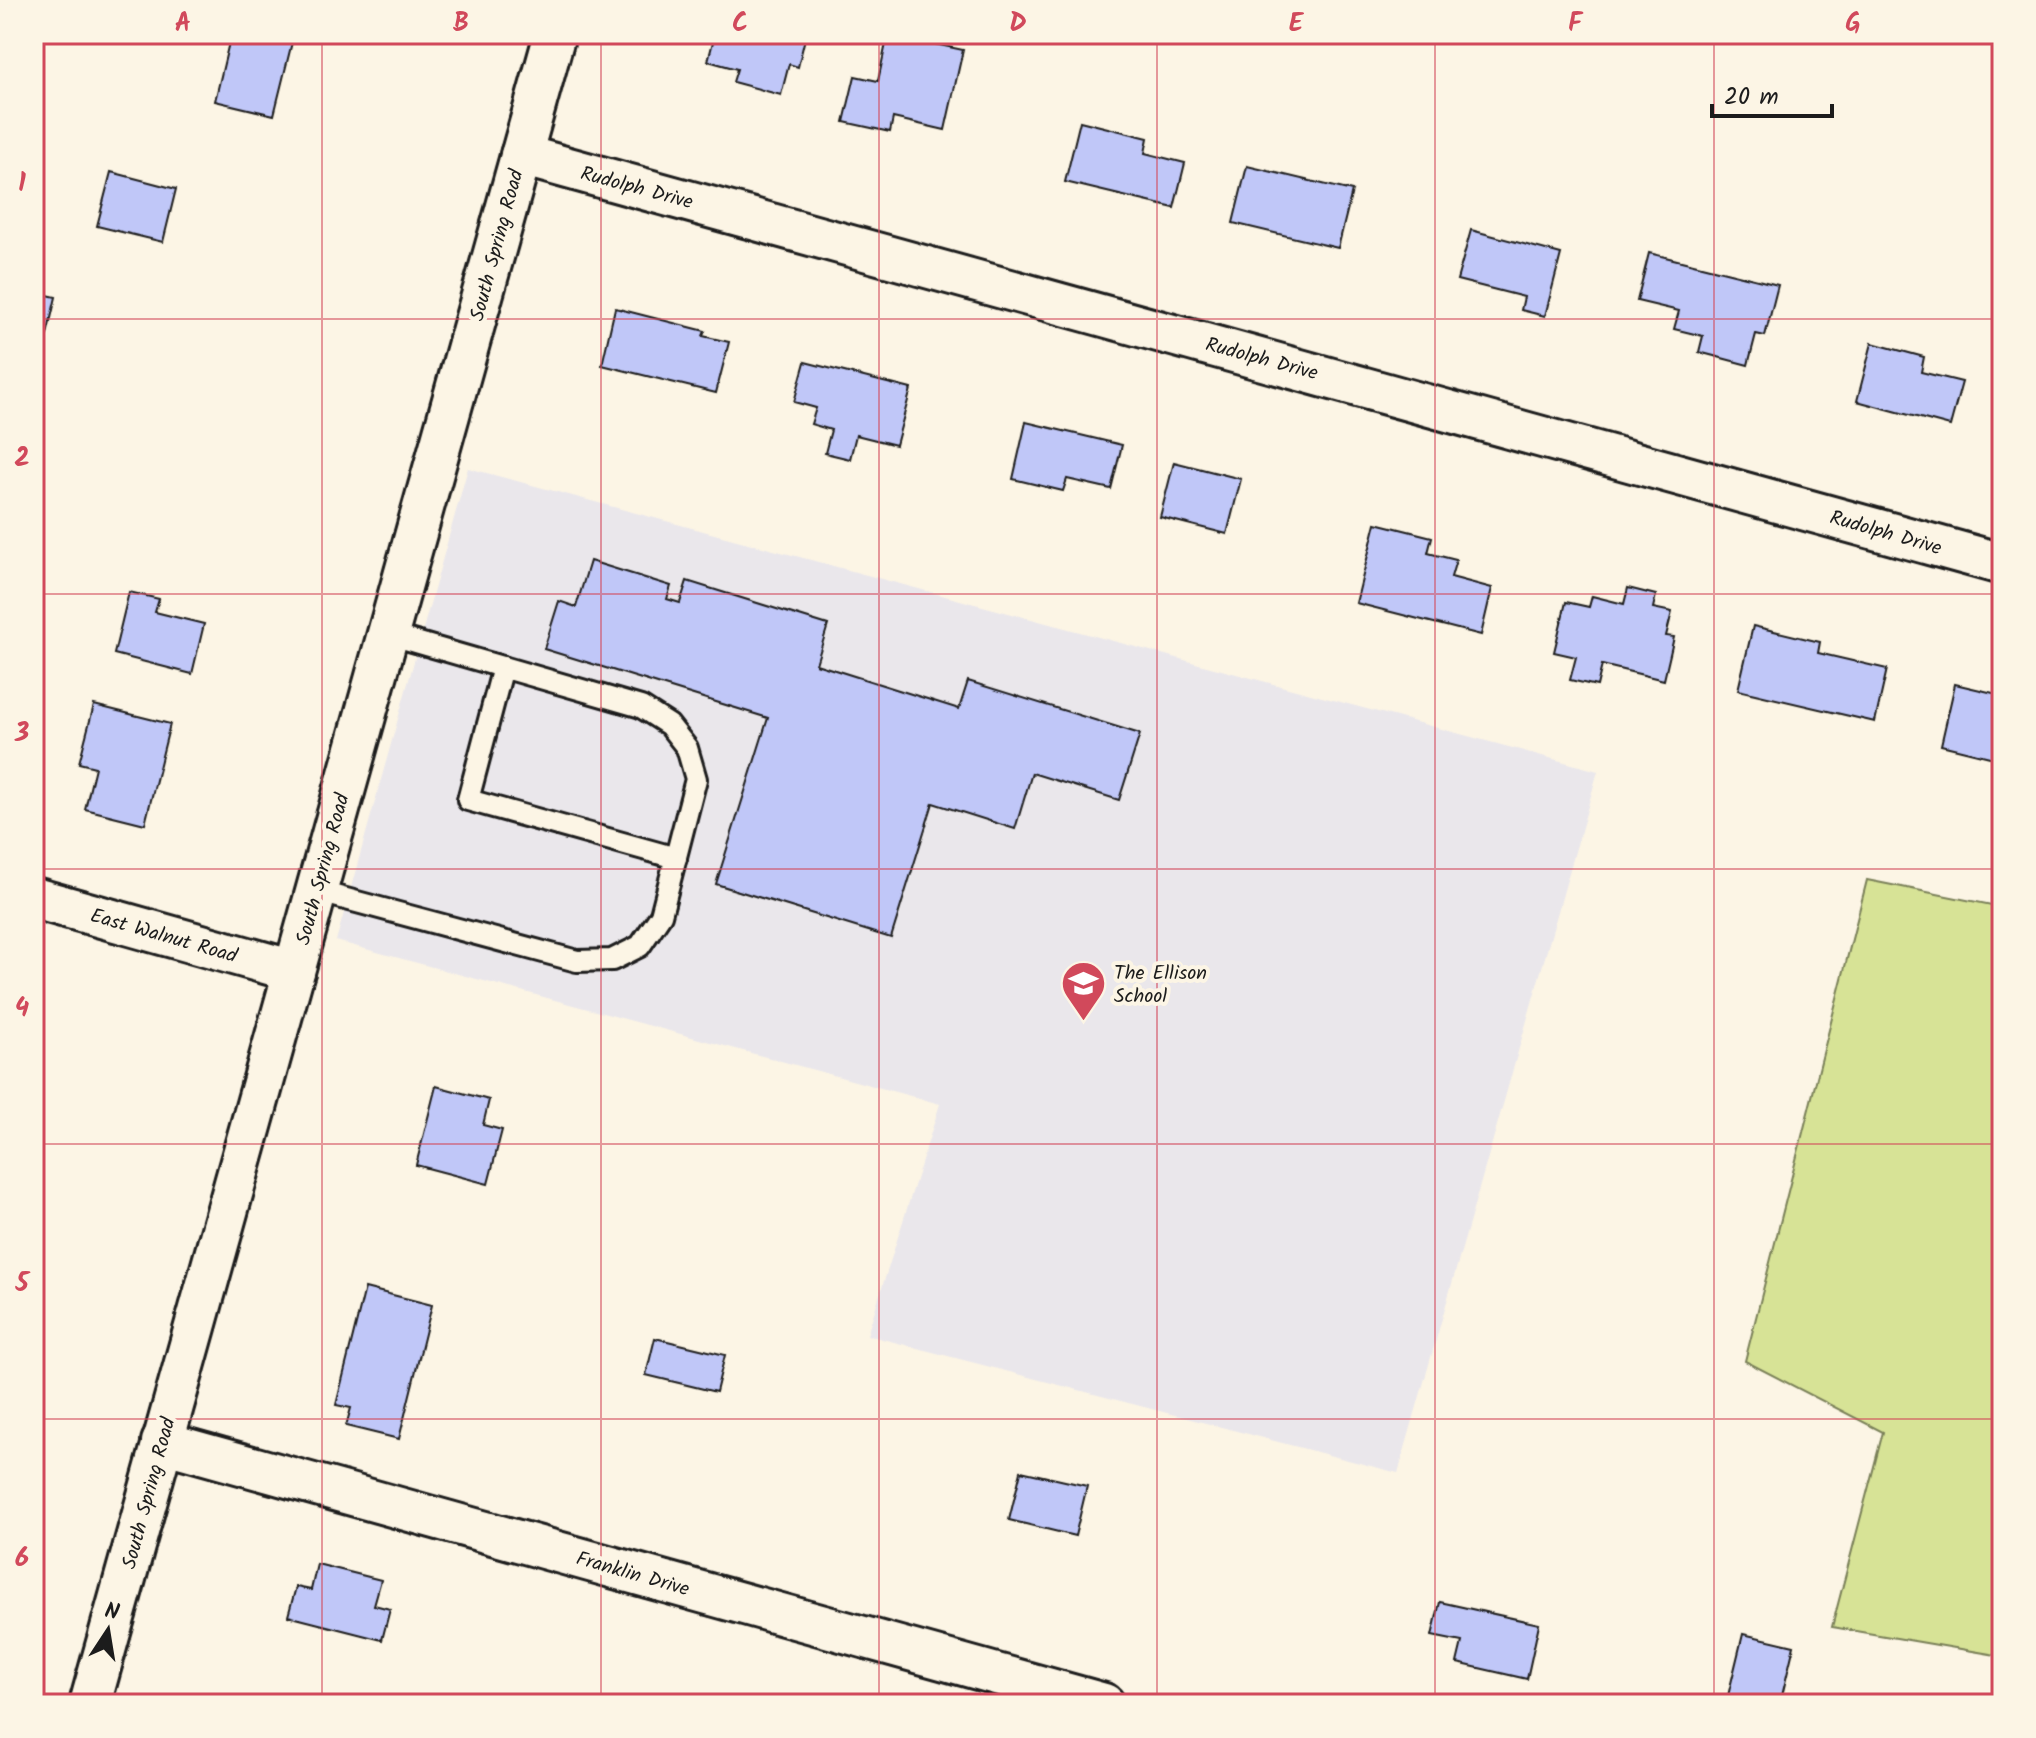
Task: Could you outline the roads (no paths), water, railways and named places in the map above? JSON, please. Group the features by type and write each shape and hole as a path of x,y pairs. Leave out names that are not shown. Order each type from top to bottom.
{"street":[{"name":"South Spring Road","path":"90,1704 555,34"},
{"name":"Rudolph Drive","path":"521,155 2002,564"},
{"name":"East Walnut Road","path":"34,898 294,971"},
{"name":"Franklin Drive","path":"162,1442 1104,1704"}],"lane":[{"path":"316,891 577,961 612,960 640,946 661,915 696,779 687,748 669,725 641,707 388,634"},
{"path":"503,667 468,800 676,858"}],"place":[{"name":"The Ellison School","path":"1083,1022"}]}
